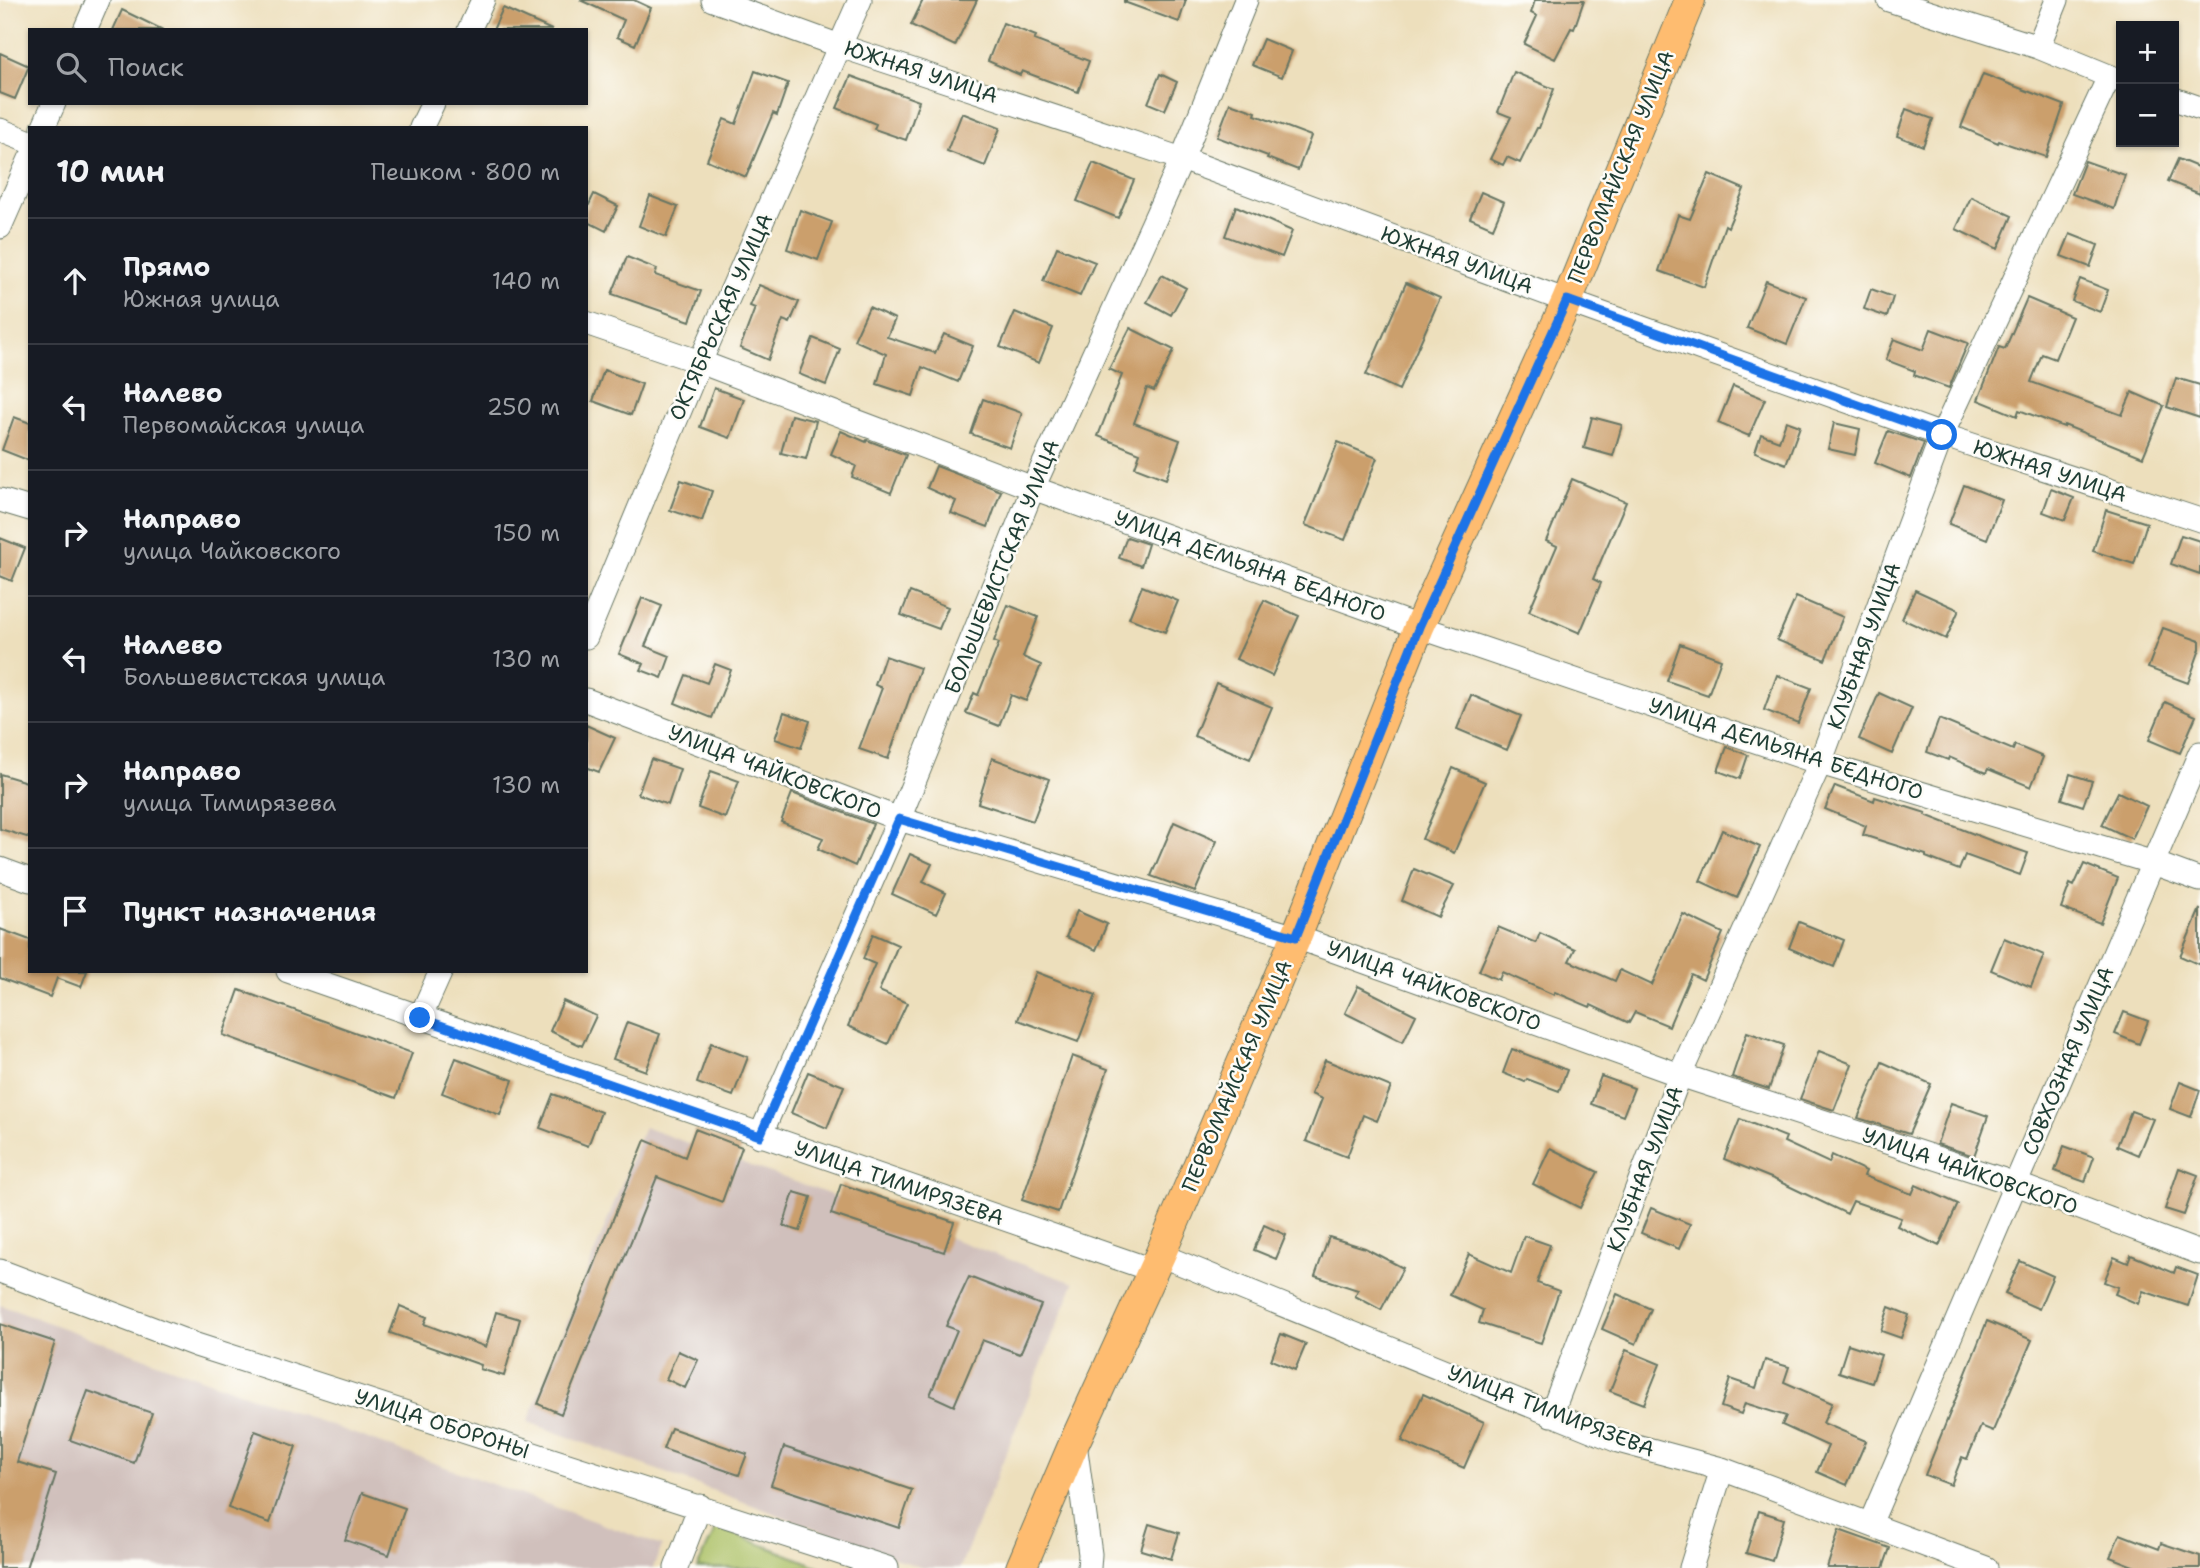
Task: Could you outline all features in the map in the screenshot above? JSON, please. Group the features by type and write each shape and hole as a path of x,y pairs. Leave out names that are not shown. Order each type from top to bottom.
{"main road":[{"name":"ПЕРВОМАЙСКАЯ УЛИЦА","path":"1021,1568 1296,937 1419,627 1567,300 1690,0"}],"street":[{"path":"86,28 98,0"},
{"path":"470,28 483,0"},
{"name":"ЮЖНАЯ УЛИЦА","path":"713,0 840,46 1182,159 1942,435 2200,520"},
{"name":"ОКТЯБРЬСКАЯ УЛИЦА","path":"588,632 700,362 860,0"},
{"name":"БОЛЬШЕВИСТСКАЯ УЛИЦА","path":"760,1136 899,819 1033,488 1182,159 1246,0"},
{"path":"1889,0 2038,47 2115,79"},
{"path":"2038,47 2057,0"},
{"name":"КЛУБНАЯ УЛИЦА","path":"1551,1415 1680,1075 1820,763 1942,435 2115,79"},
{"path":"2179,101 2200,108"},
{"path":"44,126 53,105"},
{"path":"423,126 432,105"},
{"path":"0,130 28,141"},
{"path":"0,227 28,164"},
{"name":"УЛИЦА ДЕМЬЯНА БЕДНОГО","path":"588,324 700,362 1033,488 1419,627 1820,763 2200,880"},
{"path":"0,500 28,508"},
{"name":"УЛИЦА ЧАЙКОВСКОГО","path":"588,701 899,819 1296,937 1680,1075 2016,1184 2200,1253"},
{"name":"СОВХОЗНАЯ УЛИЦА","path":"1870,1524 2200,753"},
{"path":"0,869 28,879"},
{"name":"УЛИЦА ТИМИРЯЗЕВА","path":"294,973 760,1136 1156,1263 1618,1441 1722,1469 1986,1568"},
{"path":"420,1018 440,973"},
{"name":"УЛИЦА ОБОРОНЫ","path":"0,1271 196,1346 701,1506 878,1566"},
{"path":"1075,1441 1090,1554 1089,1568"},
{"path":"1691,1568 1722,1469"},
{"path":"676,1568 701,1506"}],"shaded area":[{"path":"644,1127 1074,1283 960,1568 922,1568 528,1422"},
{"path":"0,1305 662,1546 653,1568 0,1568"}],"green space":[{"path":"717,1527 822,1568 697,1568"}],"building":[{"path":"580,0 634,0 651,8 635,45 617,37 624,20"},
{"path":"923,0 977,0 955,46 911,25"},
{"path":"1124,0 1186,0 1179,22"},
{"path":"1535,0 1584,0 1574,29 1571,28 1555,59 1524,44 1537,16 1531,13"},
{"path":"503,8 548,28 494,28"},
{"path":"122,10 159,28 114,28"},
{"path":"1003,23 1036,36 1034,40 1089,61 1078,92 1022,71 1020,75 988,61"},
{"path":"1263,39 1292,51 1282,77 1252,65"},
{"path":"0,53 28,66 28,68 15,99 0,93"},
{"path":"755,71 788,83 777,115 773,113 746,177 707,160 724,119 736,124"},
{"path":"1514,72 1554,89 1539,128 1520,163 1507,157 1503,165 1490,159 1511,117 1498,112"},
{"path":"1160,74 1177,82 1165,110 1148,103"},
{"path":"1983,74 2064,105 2046,157 1999,141 1998,143 1961,127"},
{"path":"851,76 919,101 906,140 874,129 876,124 837,108"},
{"path":"1230,103 1311,136 1298,170 1217,137"},
{"path":"1906,109 1933,119 1923,146 1897,136"},
{"path":"962,113 1000,128 985,166 947,151"},
{"path":"2178,159 2200,168 2200,194 2168,181"},
{"path":"2085,161 2125,175 2114,209 2072,194"},
{"path":"1093,163 1134,180 1118,218 1077,201"},
{"path":"1709,174 1744,189 1728,227 1725,225 1704,287 1659,271 1678,215 1690,219"},
{"path":"1481,192 1504,202 1493,228 1470,218"},
{"path":"594,194 618,206 606,231 588,222 588,207"},
{"path":"650,196 678,207 666,237 639,226"},
{"path":"1971,197 2012,216 1998,249 1956,229"},
{"path":"1236,206 1292,231 1282,257 1225,236"},
{"path":"800,210 832,222 818,260 787,249"},
{"path":"2070,234 2098,245 2090,267 2061,256"},
{"path":"1057,247 1095,262 1080,296 1043,281"},
{"path":"627,257 657,269 655,275 701,291 690,321 612,294"},
{"path":"1162,275 1186,288 1171,315 1147,302"},
{"path":"2080,279 2108,290 2100,312 2072,301"},
{"path":"1766,281 1806,297 1787,344 1747,328"},
{"path":"1406,283 1440,298 1399,390 1366,375"},
{"path":"759,285 799,302 790,323 783,320 768,360 740,348 755,308 750,306"},
{"path":"1871,289 1893,297 1887,317 1864,309"},
{"path":"2027,298 2072,317 2055,359 2042,354 2031,382 2122,415 2132,392 2164,406 2143,457 2064,425 2019,410 2017,416 1978,400 1999,347 2005,349"},
{"path":"869,307 895,319 887,337 935,353 944,334 973,346 958,382 922,367 913,396 877,384 886,354 854,340"},
{"path":"1015,312 1053,328 1039,363 1000,347"},
{"path":"1130,328 1174,350 1154,391 1147,388 1134,423 1180,440 1166,479 1135,467 1140,453 1098,436 1122,375 1109,369"},
{"path":"1931,329 1968,343 1949,388 1914,375 1915,371 1886,360 1894,339 1923,350"},
{"path":"813,338 840,349 826,385 799,374"},
{"path":"604,370 642,384 631,415 593,401"},
{"path":"2176,378 2200,385 2200,418 2167,407"},
{"path":"1733,386 1765,399 1749,436 1718,423"},
{"path":"714,388 744,399 730,438 700,427"},
{"path":"983,399 1022,413 1010,448 971,434"},
{"path":"791,415 816,421 806,459 781,453"},
{"path":"14,417 28,422 28,460 2,450"},
{"path":"1592,417 1622,425 1613,456 1584,448"},
{"path":"1786,421 1800,426 1786,464 1755,452 1761,434 1779,441"},
{"path":"1834,423 1860,429 1855,455 1828,449"},
{"path":"841,431 906,455 891,493 852,477 856,466 831,454"},
{"path":"1888,431 1924,443 1911,478 1875,463"},
{"path":"1338,442 1377,458 1345,540 1305,525"},
{"path":"936,466 1001,491 988,527 951,513 956,501 927,488"},
{"path":"1572,479 1626,502 1593,579 1601,583 1580,633 1529,611 1557,546 1546,541"},
{"path":"681,480 712,491 702,521 670,510"},
{"path":"1964,485 2002,500 1987,539 1949,524"},
{"path":"2051,489 2074,498 2065,520 2043,512"},
{"path":"2106,510 2147,523 2134,564 2093,551"},
{"path":"2181,535 2200,541 2200,574 2171,564"},
{"path":"1127,537 1148,544 1141,566 1119,558"},
{"path":"0,538 25,548 12,581 0,576"},
{"path":"1142,586 1178,601 1165,632 1129,618"},
{"path":"1915,590 1959,610 1946,639 1902,619"},
{"path":"910,592 948,607 939,629 901,615"},
{"path":"1796,597 1843,617 1825,660 1777,640"},
{"path":"642,598 662,606 645,646 670,656 662,678 641,670 644,664 619,654"},
{"path":"1264,600 1299,616 1272,676 1236,659"},
{"path":"1008,605 1038,617 1023,657 1041,665 1026,701 1011,695 999,726 966,713 974,693 978,695 999,643 994,641"},
{"path":"2163,628 2200,641 2200,649 2188,683 2148,668"},
{"path":"1680,644 1721,659 1708,695 1667,681"},
{"path":"885,656 920,668 888,759 859,749 882,688 875,685"},
{"path":"715,664 731,670 712,718 675,703 686,675 707,683"},
{"path":"1777,675 1811,688 1798,723 1764,710"},
{"path":"1216,683 1272,707 1250,759 1194,736"},
{"path":"1879,693 1912,708 1892,754 1859,739"},
{"path":"1471,695 1521,716 1507,750 1457,729"},
{"path":"2165,702 2196,716 2180,753 2149,740"},
{"path":"784,712 810,721 801,748 775,739"},
{"path":"1939,719 2013,750 2015,745 2043,757 2031,787 1988,769 1986,773 1949,757 1948,760 1927,752"},
{"path":"588,726 615,738 599,772 588,768"},
{"path":"1727,747 1748,755 1740,779 1718,771"},
{"path":"992,758 1049,779 1033,821 978,803"},
{"path":"651,759 680,769 668,805 638,794"},
{"path":"1453,768 1485,782 1454,853 1422,839"},
{"path":"711,771 739,781 725,818 698,808"},
{"path":"0,774 28,782 28,837 0,829"},
{"path":"2070,774 2092,781 2083,806 2062,799"},
{"path":"1835,786 1874,801 1875,797 1926,813 1925,815 2028,853 2020,875 1965,855 1959,870 1926,855 1863,835 1866,826 1825,809"},
{"path":"2118,792 2147,806 2132,839 2102,825"},
{"path":"792,793 873,824 855,866 818,849 823,838 781,822"},
{"path":"1174,822 1217,841 1195,892 1151,876"},
{"path":"1722,830 1760,847 1737,898 1700,881"},
{"path":"910,854 932,864 923,882 946,893 936,914 892,894"},
{"path":"2084,864 2118,878 2100,923 2061,908 2070,884 2074,886"},
{"path":"1414,869 1454,886 1438,917 1402,901"},
{"path":"2200,909 2200,965 2180,956"},
{"path":"1077,911 1107,924 1096,950 1066,937"},
{"path":"1683,914 1723,933 1703,980 1691,974 1669,1026 1635,1012 1629,1023 1591,1005 1590,1007 1555,992 1554,995 1502,972 1499,980 1479,971 1498,927 1536,943 1540,933 1575,949 1569,961 1615,981 1620,970 1652,985"},
{"path":"1799,922 1844,940 1834,967 1789,948"},
{"path":"0,929 28,939 28,973 86,973 81,987 57,978 50,997 0,978"},
{"path":"873,934 898,945 879,991 907,1003 888,1044 848,1026 875,964 863,959"},
{"path":"2004,938 2044,955 2031,987 1991,970"},
{"path":"1036,972 1096,995 1078,1042 1018,1020"},
{"path":"1358,986 1416,1015 1403,1042 1345,1013"},
{"path":"239,990 412,1053 396,1098 223,1035"},
{"path":"563,1001 596,1016 582,1046 550,1031"},
{"path":"2124,1012 2148,1021 2139,1044 2115,1034"},
{"path":"627,1022 660,1034 646,1071 613,1059"},
{"path":"1747,1032 1784,1045 1769,1089 1732,1077"},
{"path":"711,1043 748,1057 733,1096 697,1083"},
{"path":"1512,1049 1567,1070 1559,1091 1503,1073"},
{"path":"1819,1051 1852,1064 1834,1110 1800,1099"},
{"path":"1072,1056 1108,1069 1058,1212 1022,1200"},
{"path":"456,1058 513,1080 500,1115 442,1093"},
{"path":"1325,1060 1391,1087 1377,1121 1363,1115 1347,1157 1306,1141 1322,1099 1311,1094"},
{"path":"1882,1062 1931,1084 1909,1134 1858,1118"},
{"path":"808,1072 844,1086 827,1128 791,1113"},
{"path":"1601,1076 1634,1088 1623,1116 1591,1104"},
{"path":"2180,1082 2200,1090 2191,1117 2170,1109"},
{"path":"553,1094 601,1112 588,1146 540,1128"},
{"path":"1951,1103 1988,1116 1974,1156 1937,1144"},
{"path":"2131,1111 2153,1119 2138,1155 2117,1146"},
{"path":"1740,1119 1786,1137 1784,1142 1829,1163 1832,1155 1866,1171 1864,1176 1912,1194 1916,1185 1958,1204 1939,1246 1897,1226 1901,1218 1853,1201 1847,1214 1724,1159"},
{"path":"695,1129 742,1147 722,1202 657,1177 561,1414 538,1404 645,1140 685,1157"},
{"path":"2064,1146 2094,1157 2085,1182 2055,1171"},
{"path":"1550,1148 1598,1172 1580,1208 1533,1184"},
{"path":"2179,1168 2198,1175 2184,1215 2165,1209"},
{"path":"841,1184 954,1222 944,1252 831,1214"},
{"path":"794,1192 811,1197 800,1231 783,1226"},
{"path":"1651,1208 1690,1224 1679,1249 1641,1233"},
{"path":"1264,1225 1286,1235 1276,1259 1254,1250"},
{"path":"1524,1236 1550,1245 1537,1283 1559,1291 1541,1343 1479,1323 1483,1310 1450,1295 1469,1254 1511,1273"},
{"path":"1329,1237 1365,1248 1403,1268 1381,1310 1355,1296 1358,1290 1315,1276"},
{"path":"2131,1255 2174,1273 2176,1267 2198,1275 2188,1306 2143,1291 2138,1304 2115,1294 2118,1287 2104,1282 2114,1257 2128,1263"},
{"path":"2020,1261 2053,1276 2039,1309 2005,1294"},
{"path":"969,1277 1041,1305 1020,1354 982,1340 954,1406 930,1395 957,1330 946,1326"},
{"path":"1617,1294 1651,1309 1636,1344 1602,1329"},
{"path":"400,1306 427,1317 424,1324 486,1347 496,1312 520,1319 504,1376 480,1369 481,1365 390,1333"},
{"path":"1889,1307 1909,1315 1901,1338 1881,1331"},
{"path":"1987,1321 2032,1340 1993,1431 1981,1426 1967,1459 1962,1457 1951,1485 1925,1475"},
{"path":"0,1324 55,1342 17,1462 56,1474 26,1568 0,1568"},
{"path":"1281,1334 1306,1344 1295,1370 1271,1360"},
{"path":"1848,1344 1881,1355 1872,1383 1839,1372"},
{"path":"1626,1350 1660,1364 1644,1404 1610,1391"},
{"path":"678,1351 698,1360 685,1388 666,1379"},
{"path":"1765,1360 1789,1367 1784,1382 1832,1403 1823,1423 1866,1441 1847,1485 1817,1472 1828,1446 1782,1425 1786,1416 1745,1403 1741,1414 1721,1407 1730,1379 1756,1388"},
{"path":"88,1391 152,1413 134,1463 70,1440"},
{"path":"1423,1394 1484,1422 1464,1468 1402,1441"},
{"path":"671,1428 747,1454 739,1475 663,1449"},
{"path":"255,1431 296,1446 270,1523 228,1508"},
{"path":"784,1447 912,1490 899,1528 771,1485"},
{"path":"362,1493 405,1508 389,1555 345,1540"},
{"path":"1759,1511 1784,1519 1772,1561 1746,1553"},
{"path":"1149,1524 1179,1533 1171,1559 1141,1550"},
{"path":"1839,1530 1890,1548 1883,1568 1827,1568"},
{"path":"2120,1534 2159,1549 2161,1543 2200,1556 2200,1568 2138,1568 2110,1557"}],"route":[{"path":"420,1018 760,1136 899,819 1296,937 1419,627 1567,300 1942,435"}]}
